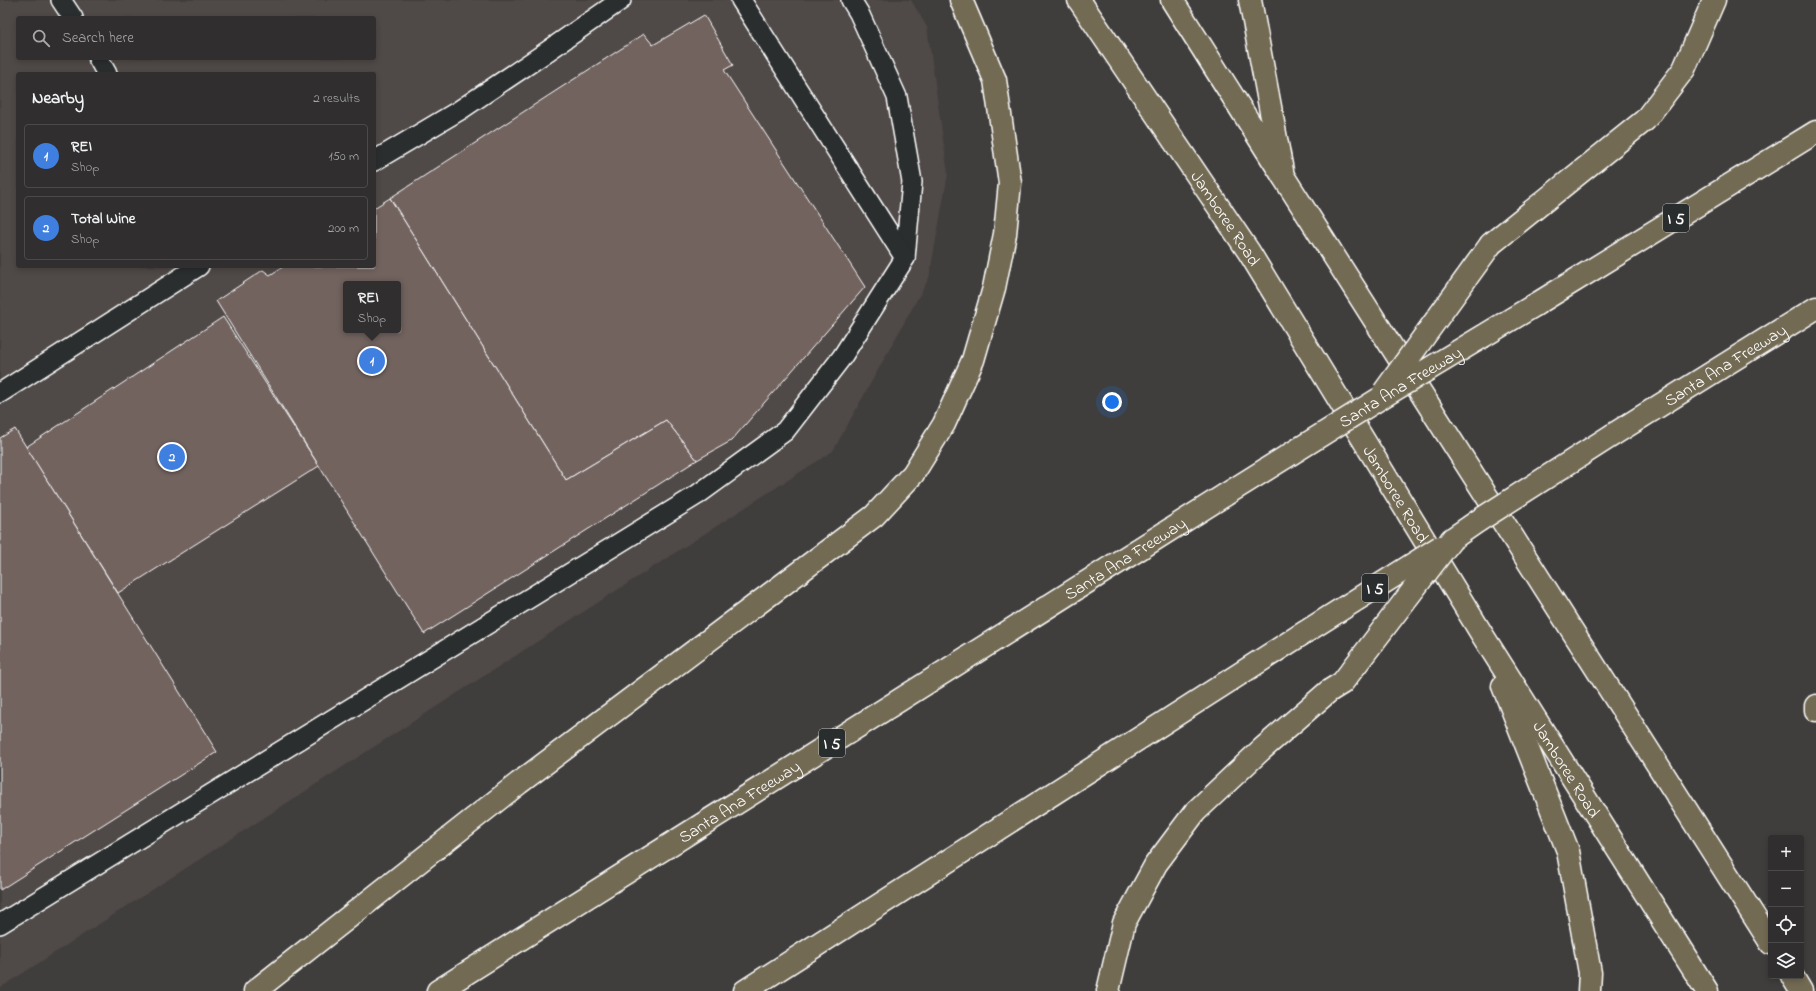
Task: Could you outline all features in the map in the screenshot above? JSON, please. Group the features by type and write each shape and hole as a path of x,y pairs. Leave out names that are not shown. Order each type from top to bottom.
{"main road":[{"path":"255,991 519,783 874,516 913,474 944,424 973,360 994,288 1005,234 1010,183 995,80 961,0"},
{"name":"Jamboree Road","path":"1079,0 1249,252 1483,636 1707,991"},
{"path":"1172,0 1768,938"},
{"path":"1250,0 1283,176"},
{"path":"1379,399 1491,244 1645,120 1684,69 1714,0"},
{"name":"Santa Ana Freeway","path":"438,991 1379,399 1816,132"},
{"name":"Santa Ana Freeway","path":"745,991 1614,434 1816,308"},
{"path":"1108,991 1124,923 1156,864 1195,812 1261,750 1329,691 1342,683 1452,539"},
{"path":"1483,636 1568,851 1590,973 1589,991"},
{"path":"1794,979 1801,991"}],"lane":[{"path":"61,0 72,16"},
{"path":"376,160 460,110 621,0"},
{"path":"741,0 905,258"},
{"path":"0,924 697,495 784,432 842,357 905,258 912,182 897,98 859,13 851,0"},
{"path":"99,60 107,72"},
{"path":"0,392 196,268"}],"shaded area":[{"path":"0,0 911,0 927,27 948,174 929,278 833,451 0,988"}],"building":[{"path":"704,15 733,65 724,70 865,287 731,441 697,460 666,420 566,480 390,198 644,34 653,45"},
{"path":"390,198 566,480 666,420 697,460 424,634 216,301 263,270 270,275 281,268 376,268 376,207"},
{"path":"223,317 319,466 118,593 26,447"},
{"path":"15,429 217,752 0,890 0,438"}],"place":[{"name":"REI","path":"372,361"},
{"name":"Total Wine","path":"172,457"}]}
